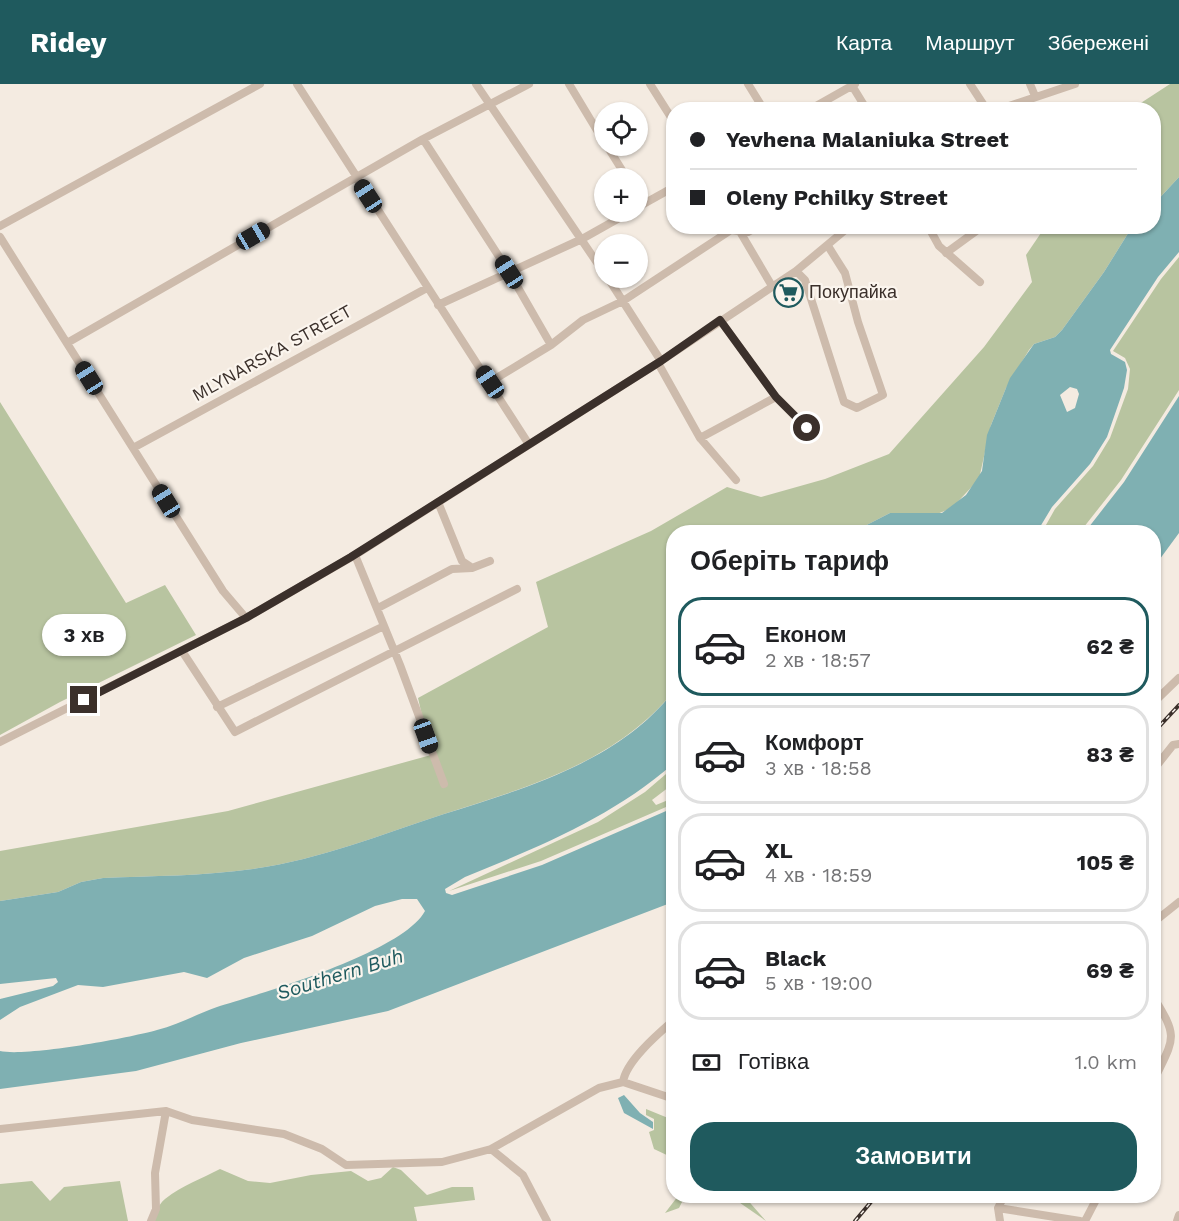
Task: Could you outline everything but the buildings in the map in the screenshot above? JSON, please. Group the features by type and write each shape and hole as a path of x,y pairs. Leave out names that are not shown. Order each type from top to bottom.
{"street":[{"path":"0,226 260,84"},
{"path":"297,84 528,443"},
{"path":"476,84 594,258"},
{"path":"67,343 423,139 492,105 528,84"},
{"path":"569,84 594,125"},
{"path":"650,84 666,109"},
{"path":"748,84 759,102"},
{"path":"822,102 852,84 862,102"},
{"path":"970,84 982,102"},
{"path":"1030,84 1035,96"},
{"path":"1019,102 1075,84"},
{"path":"423,139 509,272 551,345"},
{"path":"648,202 666,191"},
{"path":"438,305 582,239 612,222"},
{"path":"490,382 551,345 583,320 623,301 726,234"},
{"path":"742,234 772,286"},
{"path":"0,742 246,618 355,555 528,443 660,362 796,271 841,234"},
{"path":"932,234 939,246 980,282"},
{"path":"946,252 972,234"},
{"path":"0,237 223,591 246,618"},
{"path":"796,271 805,280 844,402 857,408 883,395 858,322 845,273 828,246"},
{"name":"MLYNARSKA STREET","path":"133,448 427,288"},
{"path":"615,288 660,362 700,438 736,480"},
{"path":"720,320 776,397 807,428"},
{"path":"480,377 490,382"},
{"path":"700,438 776,397"},
{"path":"438,502 462,561 472,568"},
{"path":"355,555 378,608 444,784"},
{"path":"378,608 453,569 472,568 490,561"},
{"path":"182,651 235,732 517,590"},
{"path":"218,707 384,626"},
{"path":"1161,695 1179,678"},
{"path":"1161,760 1173,745 1179,744"},
{"path":"1161,915 1179,902"},
{"path":"1161,1010 1173,1030 1173,1039 1161,1065"},
{"path":"623,1082 624,1074 649,1043 666,1027"},
{"path":"0,1129 166,1111 192,1120 284,1134 322,1149 346,1166 442,1162 491,1149 599,1088 623,1082 666,1096"},
{"path":"151,1221 156,1209 155,1173 166,1111"},
{"path":"491,1149 523,1175 547,1221"},
{"path":"1000,1203 998,1208 1000,1221"},
{"path":"1085,1221 1094,1203"},
{"path":"998,1208 1080,1221"},
{"path":"1176,1221 1179,1215"}],"green space":[{"path":"1170,84 1179,84 1179,177 1161,196 1161,102 1142,102"},
{"path":"1040,234 1128,234 1104,272 1062,330 1055,337 1034,344 1029,350 1006,388 991,425 979,479 952,508 937,514 890,513 867,525 666,525 666,699 625,737 598,754 538,782 350,846 303,859 234,871 103,878 81,882 58,892 0,901 0,851 228,811 431,755 418,698 548,627 536,582 651,531 727,487 761,497 825,479 889,454 984,347 1032,282 1026,255"},
{"path":"1179,257 1179,390 1121,480 1086,525 1046,525 1055,509 1093,466 1110,438 1128,389 1130,369 1125,358 1113,351 1161,279"},
{"path":"0,402 126,603 165,585 196,635 60,702 0,735"},
{"path":"666,774 666,789 652,800 656,805 666,801 666,807 541,861 449,891 598,822 645,792"},
{"path":"646,1109 666,1117 666,1155 654,1149 649,1132 654,1130 654,1119 646,1115"},
{"path":"393,1167 401,1170 427,1195 452,1187 473,1187 475,1200 414,1207 417,1221 148,1221 162,1201 185,1186 220,1169 248,1181 270,1183 311,1175 351,1171 368,1181 381,1178"},
{"path":"32,1181 50,1201 64,1187 120,1181 128,1221 0,1221 0,1184"},
{"path":"673,1203 682,1203 679,1208 665,1213"},
{"path":"740,1203 750,1203 766,1221"}],"water":[{"path":"1179,177 1179,252 1158,277 1110,350 1111,354 1125,362 1127,370 1124,388 1107,437 1090,464 1052,507 1041,525 867,525 890,513 942,513 966,495 982,471 987,435 1010,378 1034,344 1055,337 1062,330 1104,272 1128,234 1161,234 1161,196","holes":["1070,387 1077,389 1079,394 1075,408 1067,412 1060,395"]},
{"path":"1179,396 1179,533 1161,557 1161,525 1090,525 1124,482"},
{"name":"Southern Buh","path":"666,700 666,770 650,783 600,815 547,842 465,877 445,889 446,893 452,895 542,865 666,811 666,905 388,1011 241,1043 136,1071 0,1089 0,1051 32,1051 78,1046 165,1028 217,1007 266,992 362,956 412,926 425,911 417,899 402,899 375,906 312,936 244,958 207,978 184,972 103,987 78,985 20,1007 0,1020 0,999 53,986 58,982 56,978 0,984 0,901 58,892 81,882 103,878 253,869 278,865 350,846 507,794 569,770 626,737"},
{"path":"624,1095 640,1113 653,1122 653,1129 624,1113 618,1098"}],"railway":[{"path":"1161,724 1179,705"},
{"path":"855,1221 870,1203"}],"place":[{"name":"Покупайка","path":"788,292"}],"route":[{"path":"84,700 246,618 351,557 661,361 720,320 776,397 807,428"}]}
